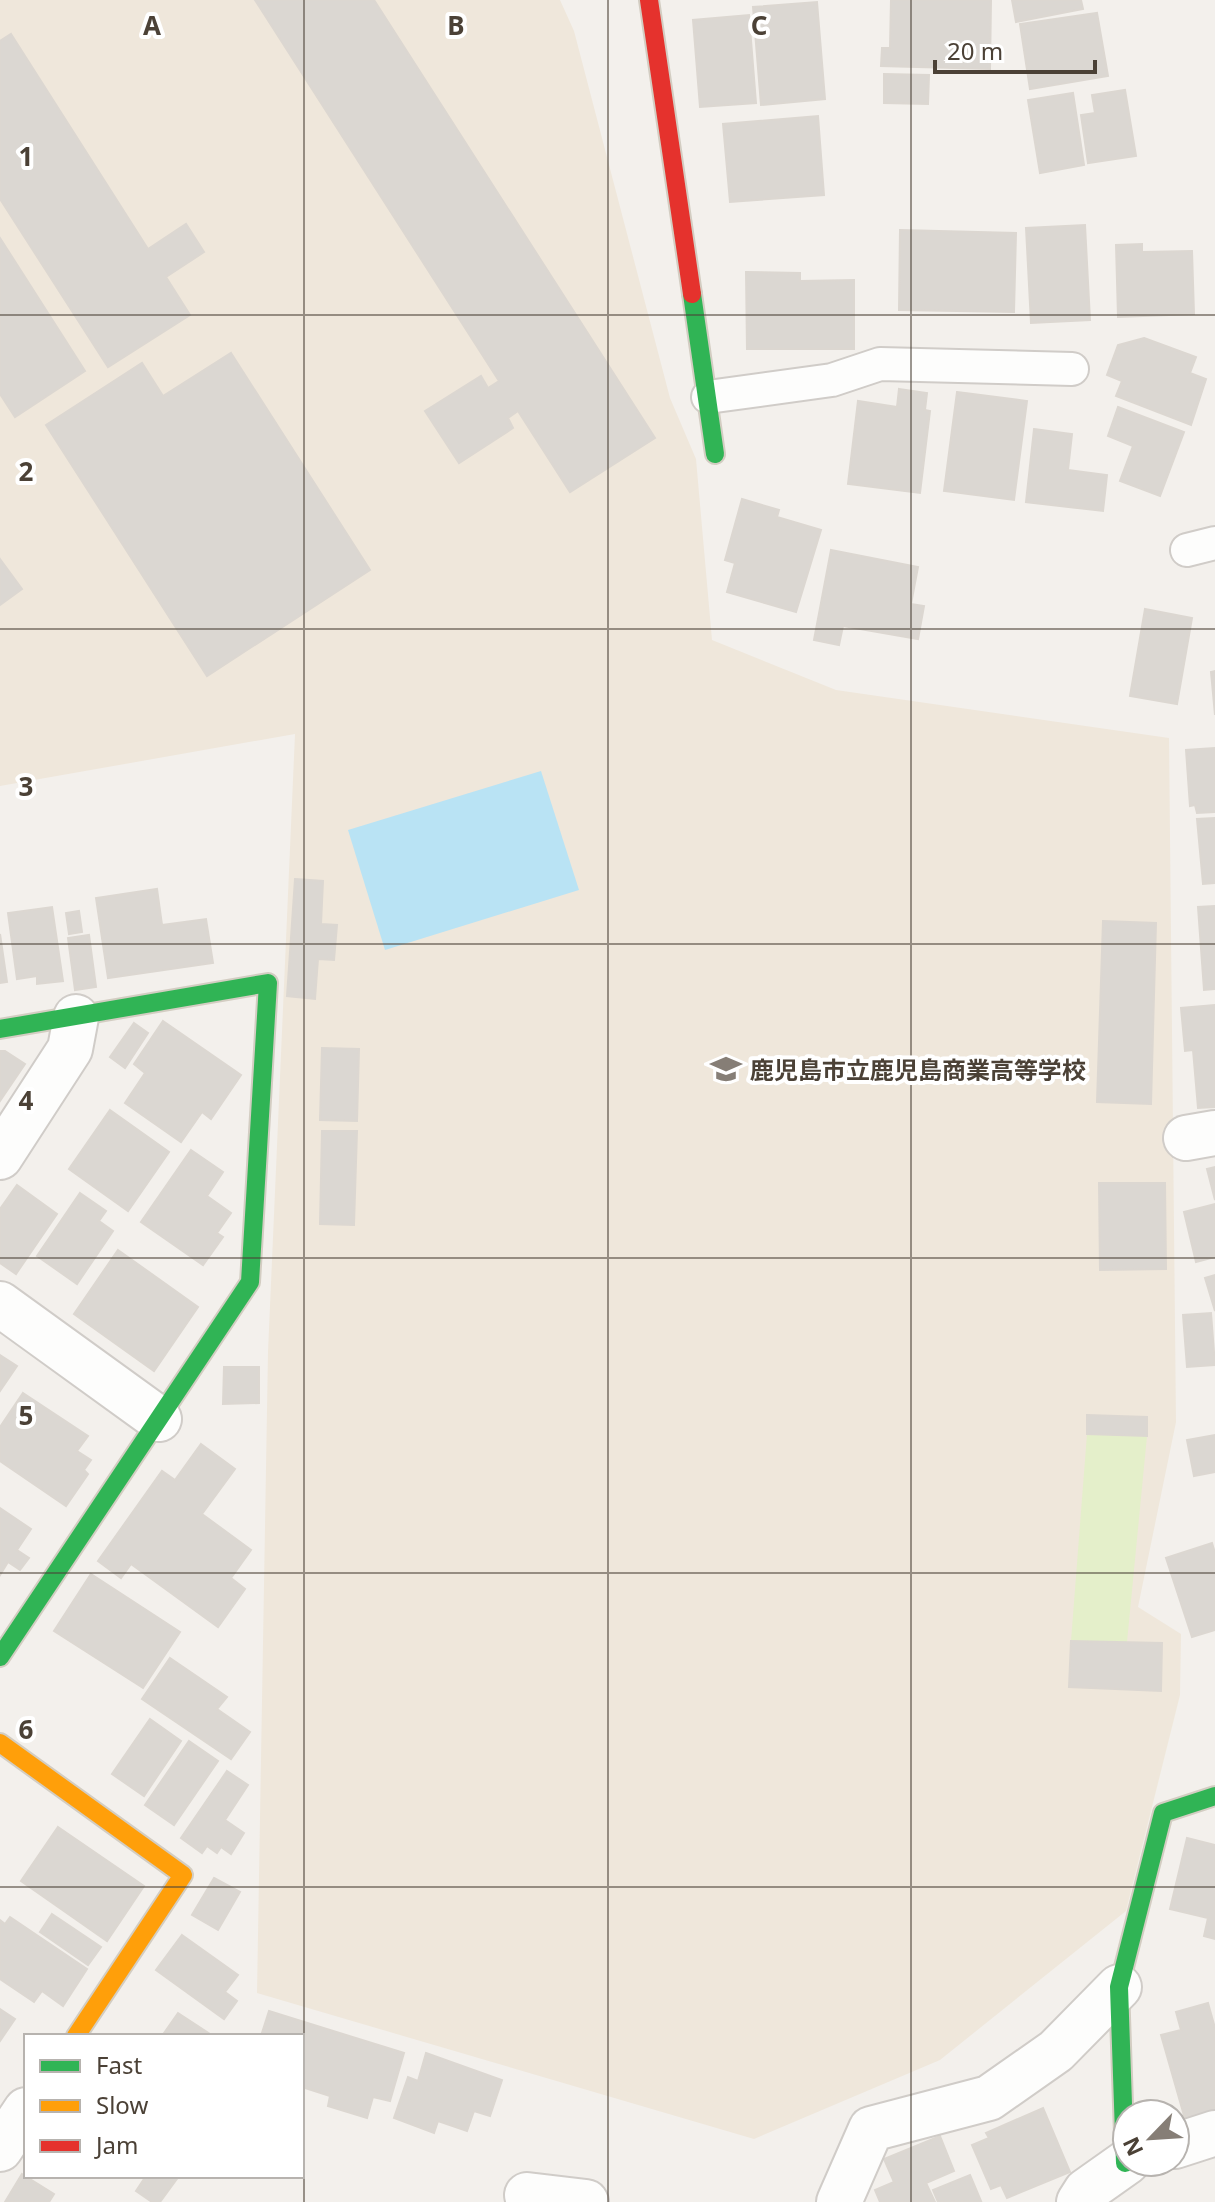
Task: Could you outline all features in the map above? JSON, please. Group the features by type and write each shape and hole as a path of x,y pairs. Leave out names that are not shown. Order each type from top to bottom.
{"street":[{"path":"649,0 715,454"},
{"path":"0,1029 268,983 250,1282 0,1657"},
{"path":"0,1157 70,1049 76,1017"},
{"path":"0,1304 159,1419"},
{"path":"0,1743 183,1875 77,2034"},
{"path":"1123,2098 1119,1987 1163,1813 1215,1796"},
{"path":"839,2202 871,2129 989,2098 1056,2051 1119,1987"},
{"path":"0,2149 24,2113"},
{"path":"1191,2141 1215,2133"},
{"path":"1079,2202 1086,2191 1111,2173"},
{"path":"527,2195 586,2202"}],"lane":[{"path":"708,397 832,380 880,364 1072,369"}],"shaded area":[{"name":"鹿児島市立鹿児島商業高等学校","path":"0,0 560,0 574,31 670,398 696,459 712,640 836,690 1169,738 1176,1422 1138,1607 1181,1634 1180,1695 1126,1911 940,2060 754,2139 257,1993 268,1352 295,734 0,786"}],"green space":[{"path":"1087,1434 1147,1436 1127,1642 1071,1641"}],"water":[{"path":"541,771 579,890 385,950 348,830"}],"building":[{"path":"255,0 374,0 655,438 570,492 518,411 508,418 513,428 459,463 425,411 481,376 488,388 499,381"},
{"path":"891,0 991,0 990,69 881,66 882,48 890,48"},
{"path":"1012,0 1081,0 1083,9 1016,22"},
{"path":"817,2 825,99 761,105 753,7"},
{"path":"1097,13 1108,76 1030,89 1020,24"},
{"path":"749,15 756,103 700,107 693,20"},
{"path":"11,34 148,249 186,224 204,252 166,277 190,315 108,367 0,199 0,41"},
{"path":"884,74 929,75 928,104 884,103"},
{"path":"1125,90 1136,156 1088,163 1081,115 1095,113 1092,95"},
{"path":"1073,93 1084,165 1040,173 1028,100"},
{"path":"818,116 824,195 730,202 723,124"},
{"path":"1085,225 1090,320 1031,323 1026,228"},
{"path":"900,230 1016,233 1014,312 899,310"},
{"path":"0,238 85,371 15,417 0,394"},
{"path":"1142,244 1142,252 1192,251 1194,314 1118,317 1116,245"},
{"path":"746,272 800,273 800,281 854,280 854,349 747,349"},
{"path":"1144,338 1196,357 1190,373 1206,379 1191,425 1116,396 1122,381 1107,375 1118,345"},
{"path":"231,353 370,570 207,676 46,425 142,363 163,396"},
{"path":"899,389 927,393 925,410 930,411 920,493 848,484 858,401 897,407"},
{"path":"957,392 1027,401 1014,500 944,491"},
{"path":"1118,407 1184,432 1160,496 1120,481 1133,446 1108,436"},
{"path":"1034,429 1072,434 1068,470 1107,475 1103,511 1026,502"},
{"path":"742,499 779,510 777,517 821,530 796,612 727,592 735,563 725,560"},
{"path":"831,550 918,567 911,604 924,606 918,639 843,626 839,645 814,640"},
{"path":"0,559 22,589 0,605"},
{"path":"1145,609 1192,618 1177,704 1130,696"},
{"path":"1215,671 1215,715 1211,672"},
{"path":"1215,748 1215,812 1197,813 1195,805 1190,806 1186,750"},
{"path":"1215,818 1215,883 1203,884 1197,819"},
{"path":"295,879 323,881 321,924 337,925 334,960 318,959 315,999 287,996"},
{"path":"157,889 162,925 206,919 213,963 108,978 96,898"},
{"path":"1215,906 1215,989 1204,990 1198,907"},
{"path":"52,907 63,981 37,984 37,976 17,979 8,913"},
{"path":"79,911 82,932 69,934 66,913"},
{"path":"1103,921 1156,923 1151,1104 1097,1102"},
{"path":"0,934 7,982 0,983"},
{"path":"89,935 96,987 75,990 68,938"},
{"path":"1215,1005 1215,1107 1198,1108 1193,1050 1185,1051 1181,1008"},
{"path":"163,1021 241,1075 211,1119 202,1112 181,1142 125,1103 145,1073 134,1064"},
{"path":"134,1023 148,1033 125,1068 110,1057"},
{"path":"322,1048 359,1049 357,1121 320,1120"},
{"path":"0,1051 25,1064 0,1101"},
{"path":"110,1110 169,1152 128,1211 69,1169"},
{"path":"322,1131 357,1131 354,1225 320,1224"},
{"path":"191,1150 223,1172 207,1196 231,1213 217,1233 223,1237 203,1265 141,1222"},
{"path":"1215,1167 1215,1200 1207,1169"},
{"path":"1099,1183 1165,1183 1166,1269 1100,1270"},
{"path":"17,1185 57,1214 16,1274 0,1263 0,1209"},
{"path":"80,1193 106,1211 99,1221 113,1231 77,1284 37,1256"},
{"path":"1215,1204 1215,1257 1196,1262 1184,1212"},
{"path":"118,1250 198,1307 154,1371 74,1314"},
{"path":"1215,1275 1215,1311 1205,1278"},
{"path":"1211,1313 1215,1365 1187,1367 1183,1315"},
{"path":"0,1355 17,1366 0,1391"},
{"path":"224,1367 259,1367 259,1403 223,1404"},
{"path":"23,1393 88,1436 77,1451 91,1460 84,1470 88,1474 66,1506 0,1461 0,1427"},
{"path":"1087,1415 1147,1417 1147,1436 1087,1434"},
{"path":"1215,1435 1215,1472 1194,1476 1187,1440"},
{"path":"201,1444 235,1469 202,1514 251,1550 231,1578 245,1589 218,1627 131,1564 121,1578 98,1561 162,1471 175,1480"},
{"path":"0,1508 31,1529 17,1550 29,1558 20,1570 8,1562 0,1575"},
{"path":"1212,1543 1215,1553 1215,1630 1192,1637 1166,1558"},
{"path":"91,1574 180,1632 143,1688 54,1631"},
{"path":"1071,1641 1162,1643 1161,1691 1069,1687"},
{"path":"170,1658 227,1697 217,1709 250,1732 231,1759 142,1699"},
{"path":"150,1719 181,1741 144,1796 112,1774"},
{"path":"189,1741 218,1761 174,1825 145,1805"},
{"path":"227,1771 248,1785 225,1820 244,1833 231,1854 221,1847 217,1853 207,1846 202,1853 181,1838"},
{"path":"58,1827 144,1886 107,1941 21,1881"},
{"path":"1187,1838 1215,1845 1215,1939 1204,1936 1208,1918 1170,1909"},
{"path":"214,1878 240,1892 218,1930 192,1915"},
{"path":"52,1914 101,1947 88,1965 40,1932"},
{"path":"10,1917 87,1969 63,2006 42,1991 34,2002 0,1979 0,1920 5,1924"},
{"path":"182,1935 238,1975 225,1992 237,2001 224,2019 156,1970"},
{"path":"1208,2003 1215,2028 1215,2110 1191,2117 1191,2098 1179,2098 1161,2035 1181,2030 1176,2012"},
{"path":"0,2009 15,2019 0,2041"},
{"path":"269,2011 404,2053 390,2101 373,2097 367,2118 328,2106 330,2096 304,2088 304,2034 262,2034"},
{"path":"178,2013 210,2034 163,2034"},
{"path":"426,2053 502,2080 490,2116 474,2111 467,2131 438,2121 434,2133 394,2118 408,2077 418,2081"},
{"path":"1043,2108 1070,2172 1007,2198 1001,2185 991,2189 972,2145 989,2138 986,2133"},
{"path":"940,2136 954,2171 926,2183 935,2202 880,2202 875,2190 894,2182 884,2159"},
{"path":"22,2174 54,2194 49,2202 5,2202"},
{"path":"970,2175 981,2201 938,2202 933,2190"},
{"path":"145,2178 178,2178 160,2202 152,2202 136,2191"}],"traffic: fast":[{"path":"692,294 715,454"},
{"path":"0,1029 268,983 250,1282 0,1657"},
{"path":"1123,2098 1119,1987 1163,1813 1215,1796"}],"traffic: slow":[{"path":"0,1743 183,1875 77,2034"}],"traffic: jam":[{"path":"649,0 692,294"}],"place":[{"name":"鹿児島市立鹿児島商業高等学校","path":"726,1069"}]}
